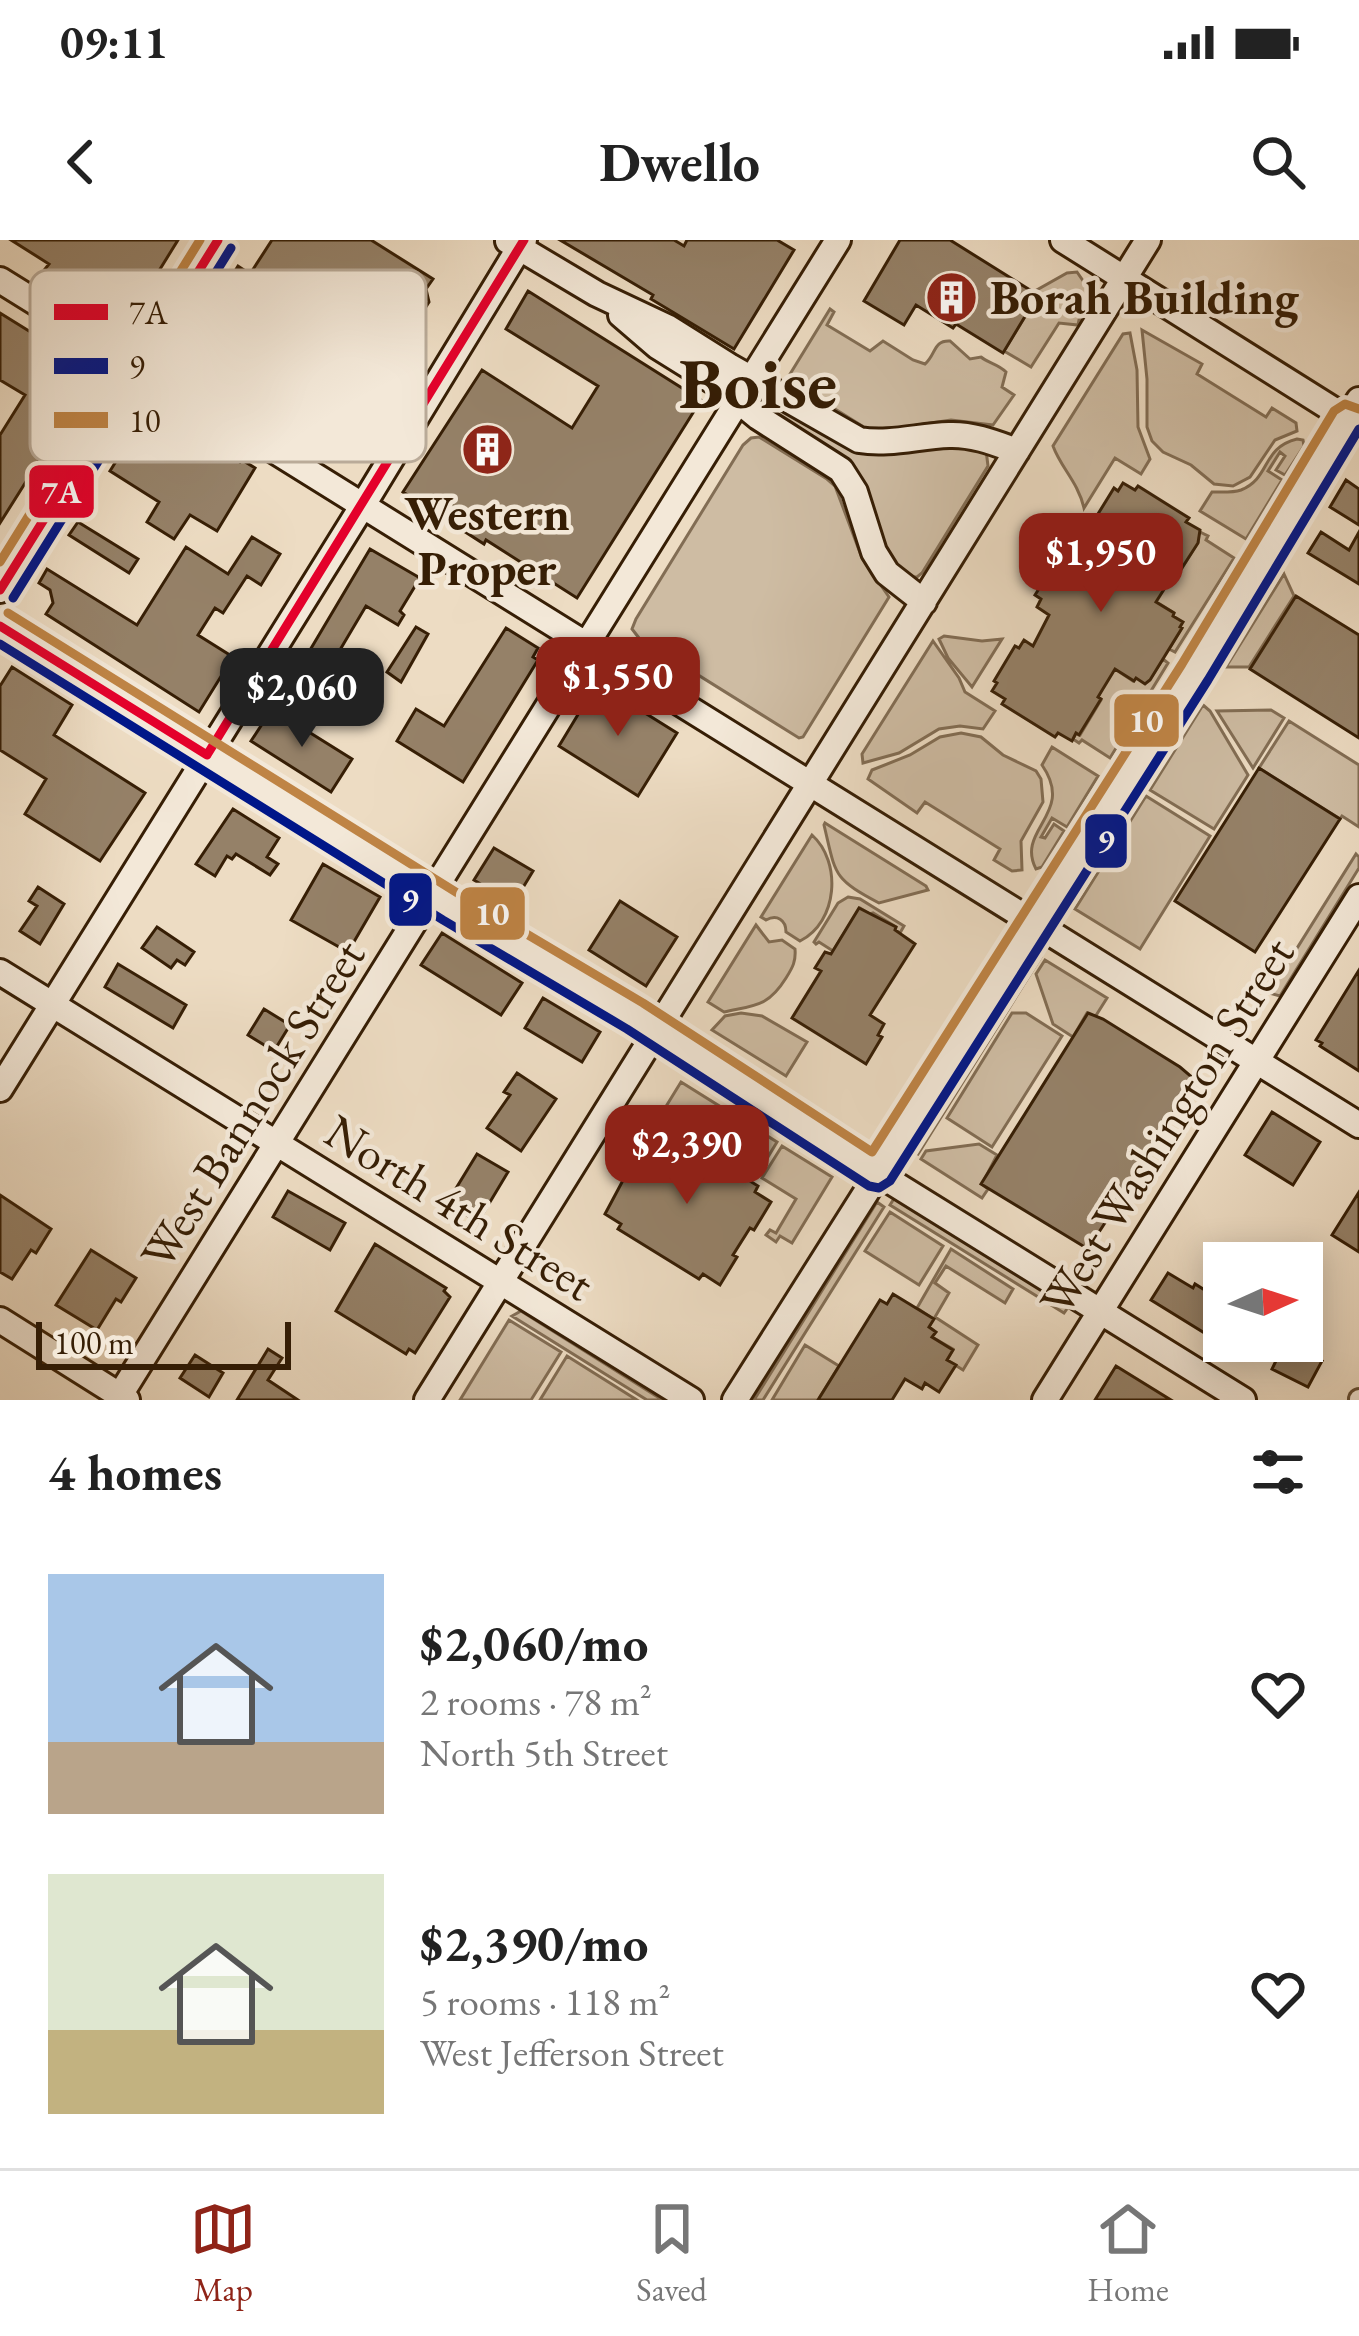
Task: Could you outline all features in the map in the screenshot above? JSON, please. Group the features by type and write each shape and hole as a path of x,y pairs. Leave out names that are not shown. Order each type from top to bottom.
{"street":[{"path":"199,270 218,240"},
{"name":"West Bannock Street","path":"121,1398 838,240"},
{"path":"735,1400 1355,415 1063,240"},
{"path":"427,1400 1148,240"},
{"path":"426,397 516,243 597,294 667,327 745,390 859,440 880,443 953,434 1017,452"},
{"path":"0,280 30,298"},
{"path":"745,390 758,417 846,476 874,552 887,573 924,602"},
{"path":"0,590 80,462"},
{"path":"294,462 1359,1125"},
{"path":"0,1089 388,462"},
{"path":"0,626 1243,1400"},
{"name":"West Washington Street","path":"1045,1400 1359,897"},
{"name":"North 4th Street","path":"0,972 691,1400"},
{"path":"0,1321 121,1398"}],"shaded area":[{"path":"1077,272 1088,288 1086,294 1094,298 1086,318 1078,325 1059,323 1031,367 1004,351 1038,295 1035,291"},
{"path":"830,309 834,312 827,325 870,351 883,341 925,364 938,345 950,341 970,359 981,357 1003,369 1002,387 1014,395 993,425 951,420 867,429 787,379"},
{"path":"1142,330 1202,364 1197,374 1266,417 1272,408 1296,423 1297,431 1275,440 1250,477 1233,486 1214,484 1191,465 1163,452 1147,427"},
{"path":"1130,333 1137,370 1138,427 1150,459 1141,474 1115,458 1084,508 1053,446 1123,334"},
{"path":"772,403 850,445 948,441 986,450 988,466 922,573 906,577 885,556 861,492 768,411"},
{"path":"759,437 835,486 862,558 889,597 799,738 639,638 632,629 743,445"},
{"path":"1297,439 1304,446 1285,475 1276,470 1285,456 1280,452 1268,471 1282,480 1246,539 1200,511 1212,492 1238,491 1251,485 1277,449"},
{"path":"1200,532 1234,558 1175,652 1169,649 1181,629 1174,613 1155,601 1175,572 1179,573"},
{"path":"1284,574 1294,596 1249,667 1226,667"},
{"path":"939,639 1002,639 972,687 948,658"},
{"path":"933,641 965,692 995,711 983,729 939,729 899,753 863,763 862,754"},
{"path":"1163,659 1168,663 1110,758 1073,739 1101,700 1098,697 1112,667 1133,681 1150,679"},
{"path":"1203,705 1248,775 1214,829 1150,790"},
{"path":"1271,710 1284,718 1253,768 1217,711"},
{"path":"1289,721 1359,765 1359,827 1259,768"},
{"path":"961,733 981,737 1003,755 1036,771 1041,779 1043,802 1021,841 1022,870 1012,871 994,860 1000,849 925,802 917,813 868,779 872,770 940,737"},
{"path":"1052,747 1098,776 1067,827 1052,818 1041,837 1054,824 1064,831 1042,867 1036,869 1033,843 1052,796 1042,765"},
{"path":"1146,796 1210,836 1140,949 1075,909"},
{"path":"825,823 928,890 879,903 852,887 834,865"},
{"path":"812,835 828,860 832,891 822,920 800,941 786,932 780,919 761,917"},
{"path":"1356,854 1359,868 1280,996 1269,993"},
{"path":"848,897 860,899 904,926 900,933 860,908 833,951 816,944 838,903"},
{"path":"756,925 769,942 782,940 795,949 794,964 767,1000 724,1012 708,1002"},
{"path":"1032,953 1041,957 914,1156 909,1153"},
{"path":"1045,960 1107,998 1095,1017 1087,1013 1073,1037 1053,1024 1036,974"},
{"path":"1012,1013 1026,1013 1062,1036 992,1147 947,1118"},
{"path":"725,1016 762,1016 807,1042 786,1076 712,1030"},
{"path":"681,1082 777,1142 757,1175 683,1129 675,1142 657,1131 661,1124 657,1121"},
{"path":"979,1144 997,1155 982,1184 988,1189 982,1198 921,1159 926,1151"},
{"path":"782,1146 832,1177 792,1243 780,1236 776,1242 766,1235 770,1230 776,1233 796,1199 762,1178"},
{"path":"895,1197 1069,1306 1064,1313 890,1205"},
{"path":"877,1202 884,1207 763,1400 754,1400"},
{"path":"890,1212 943,1246 919,1285 865,1251"},
{"path":"951,1249 1013,1289 1005,1303 946,1266 935,1283 949,1293 935,1317 978,1345 963,1370 947,1360 953,1349 932,1337 933,1319 917,1308"},
{"path":"521,1311 661,1399 647,1400 512,1316"},
{"path":"509,1320 561,1352 531,1400 460,1400"},
{"path":"805,1345 839,1366 818,1400 772,1400"},
{"path":"567,1356 637,1400 540,1400"}],"building":[{"path":"11,240 178,240 159,270 47,270 49,264"},
{"path":"272,240 371,240 419,270 253,270"},
{"path":"560,240 674,240 684,246 687,240 777,240 794,250 734,349"},
{"name":"Borah Building","path":"900,240 950,240 1038,295 1003,353 916,305 904,325 864,301"},
{"path":"528,291 701,400 577,598 403,492 482,370 572,428 598,386 506,329"},
{"path":"0,313 30,332 30,462 38,462 0,523 0,435 25,395 0,380"},
{"path":"116,462 245,462 255,468 217,531 190,515 174,539 147,522 159,502 110,471"},
{"path":"1346,480 1359,489 1359,525 1330,507"},
{"path":"1123,483 1135,490 1138,486 1200,530 1198,543 1156,602 1183,622 1182,628 1145,684 1115,669 1072,741 1058,733 1055,737 1002,704 1005,699 992,691 1015,646 1019,648 1024,640 1033,646 1049,615 1037,607 1041,599 1035,595 1056,562 1062,566 1067,558 1079,566 1085,561 1099,537 1092,532 1097,524 1093,522 1114,488 1118,491"},
{"path":"78,522 138,559 129,573 69,535"},
{"path":"1321,532 1349,550 1359,532 1359,584 1308,553"},
{"path":"252,537 280,554 261,585 247,576 223,613 215,608 198,635 233,657 199,712 46,614 53,603 50,590 39,583 47,569 137,625 186,547 228,574"},
{"path":"370,549 420,578 400,611 404,615 398,625 366,606 331,665 368,688 352,713 294,677"},
{"path":"1296,596 1359,635 1359,738 1250,669"},
{"path":"416,627 428,634 401,682 387,672"},
{"path":"506,628 538,648 533,657 538,660 463,782 397,741 416,709 444,726"},
{"path":"12,667 72,705 54,735 145,793 100,861 25,814 46,779 0,750 0,686"},
{"path":"597,683 677,733 638,796 559,746"},
{"path":"272,709 352,759 331,792 251,741"},
{"path":"1259,768 1340,819 1255,952 1175,901"},
{"path":"233,809 279,838 267,857 278,864 270,875 236,854 232,859 227,856 215,876 196,864"},
{"path":"494,848 533,871 513,904 474,880"},
{"path":"323,864 380,897 348,952 291,920"},
{"path":"38,887 64,904 40,944 20,931 37,906 29,901"},
{"path":"620,901 677,937 646,986 589,950"},
{"path":"859,908 896,927 915,944 870,1015 884,1024 866,1064 792,1018 821,971 815,968 825,952 831,954"},
{"path":"157,927 194,952 185,965 177,960 171,968 142,948"},
{"path":"442,933 522,983 501,1015 421,965"},
{"path":"118,964 186,1005 173,1028 105,987"},
{"path":"1359,970 1359,1071 1316,1040"},
{"path":"543,998 600,1032 582,1062 525,1028"},
{"path":"264,1009 290,1025 274,1051 248,1035"},
{"path":"1088,1013 1193,1078 1088,1249 981,1184"},
{"path":"517,1073 556,1099 521,1151 487,1128 510,1095 504,1092"},
{"path":"1272,1112 1320,1142 1293,1185 1245,1155"},
{"path":"661,1126 758,1186 755,1192 771,1202 733,1255 737,1257 720,1285 703,1274 699,1279 618,1229 621,1224 605,1214 636,1156 640,1158"},
{"path":"477,1154 508,1172 478,1222 447,1203"},
{"path":"288,1191 345,1223 330,1250 273,1217"},
{"path":"1359,1192 1359,1252 1332,1235"},
{"path":"0,1195 51,1229 12,1279 0,1272"},
{"path":"375,1244 446,1288 450,1297 415,1353 409,1349 406,1354 336,1311"},
{"path":"91,1250 136,1278 97,1330 56,1305"},
{"path":"1168,1273 1193,1288 1195,1284 1203,1289 1203,1332 1151,1300"},
{"path":"893,1294 934,1319 929,1327 936,1332 932,1337 953,1350 947,1360 956,1365 939,1392 905,1379 892,1400 818,1400 880,1300 887,1304"},
{"path":"268,1349 282,1358 268,1380 298,1400 237,1400"},
{"path":"195,1355 223,1373 209,1397 180,1378"},
{"path":"1275,1362 1321,1362 1308,1387 1272,1369"},
{"path":"1116,1366 1171,1400 1095,1400"}],"transit line":[{"name":"10","path":"181,270 200,240"},
{"name":"7A","path":"199,270 218,240"},
{"name":"7A","path":"426,399 524,240"},
{"name":"9","path":"217,270 231,248"},
{"name":"10","path":"8,613 643,1003 872,1152 1182,664 1334,411 1345,404 1359,409"},
{"name":"9","path":"0,644 879,1188 890,1181 1208,680 1359,429"},
{"name":"10","path":"0,562 62,462"},
{"name":"7A","path":"0,590 80,462"},
{"name":"9","path":"13,598 98,462"},
{"name":"7A","path":"207,755 387,462"},
{"name":"7A","path":"0,626 207,755"}],"place":[{"name":"Borah Building","path":"951,297"},
{"name":"Western Proper","path":"487,450"}],"district":[{"name":"Boise","path":"758,383"}]}
